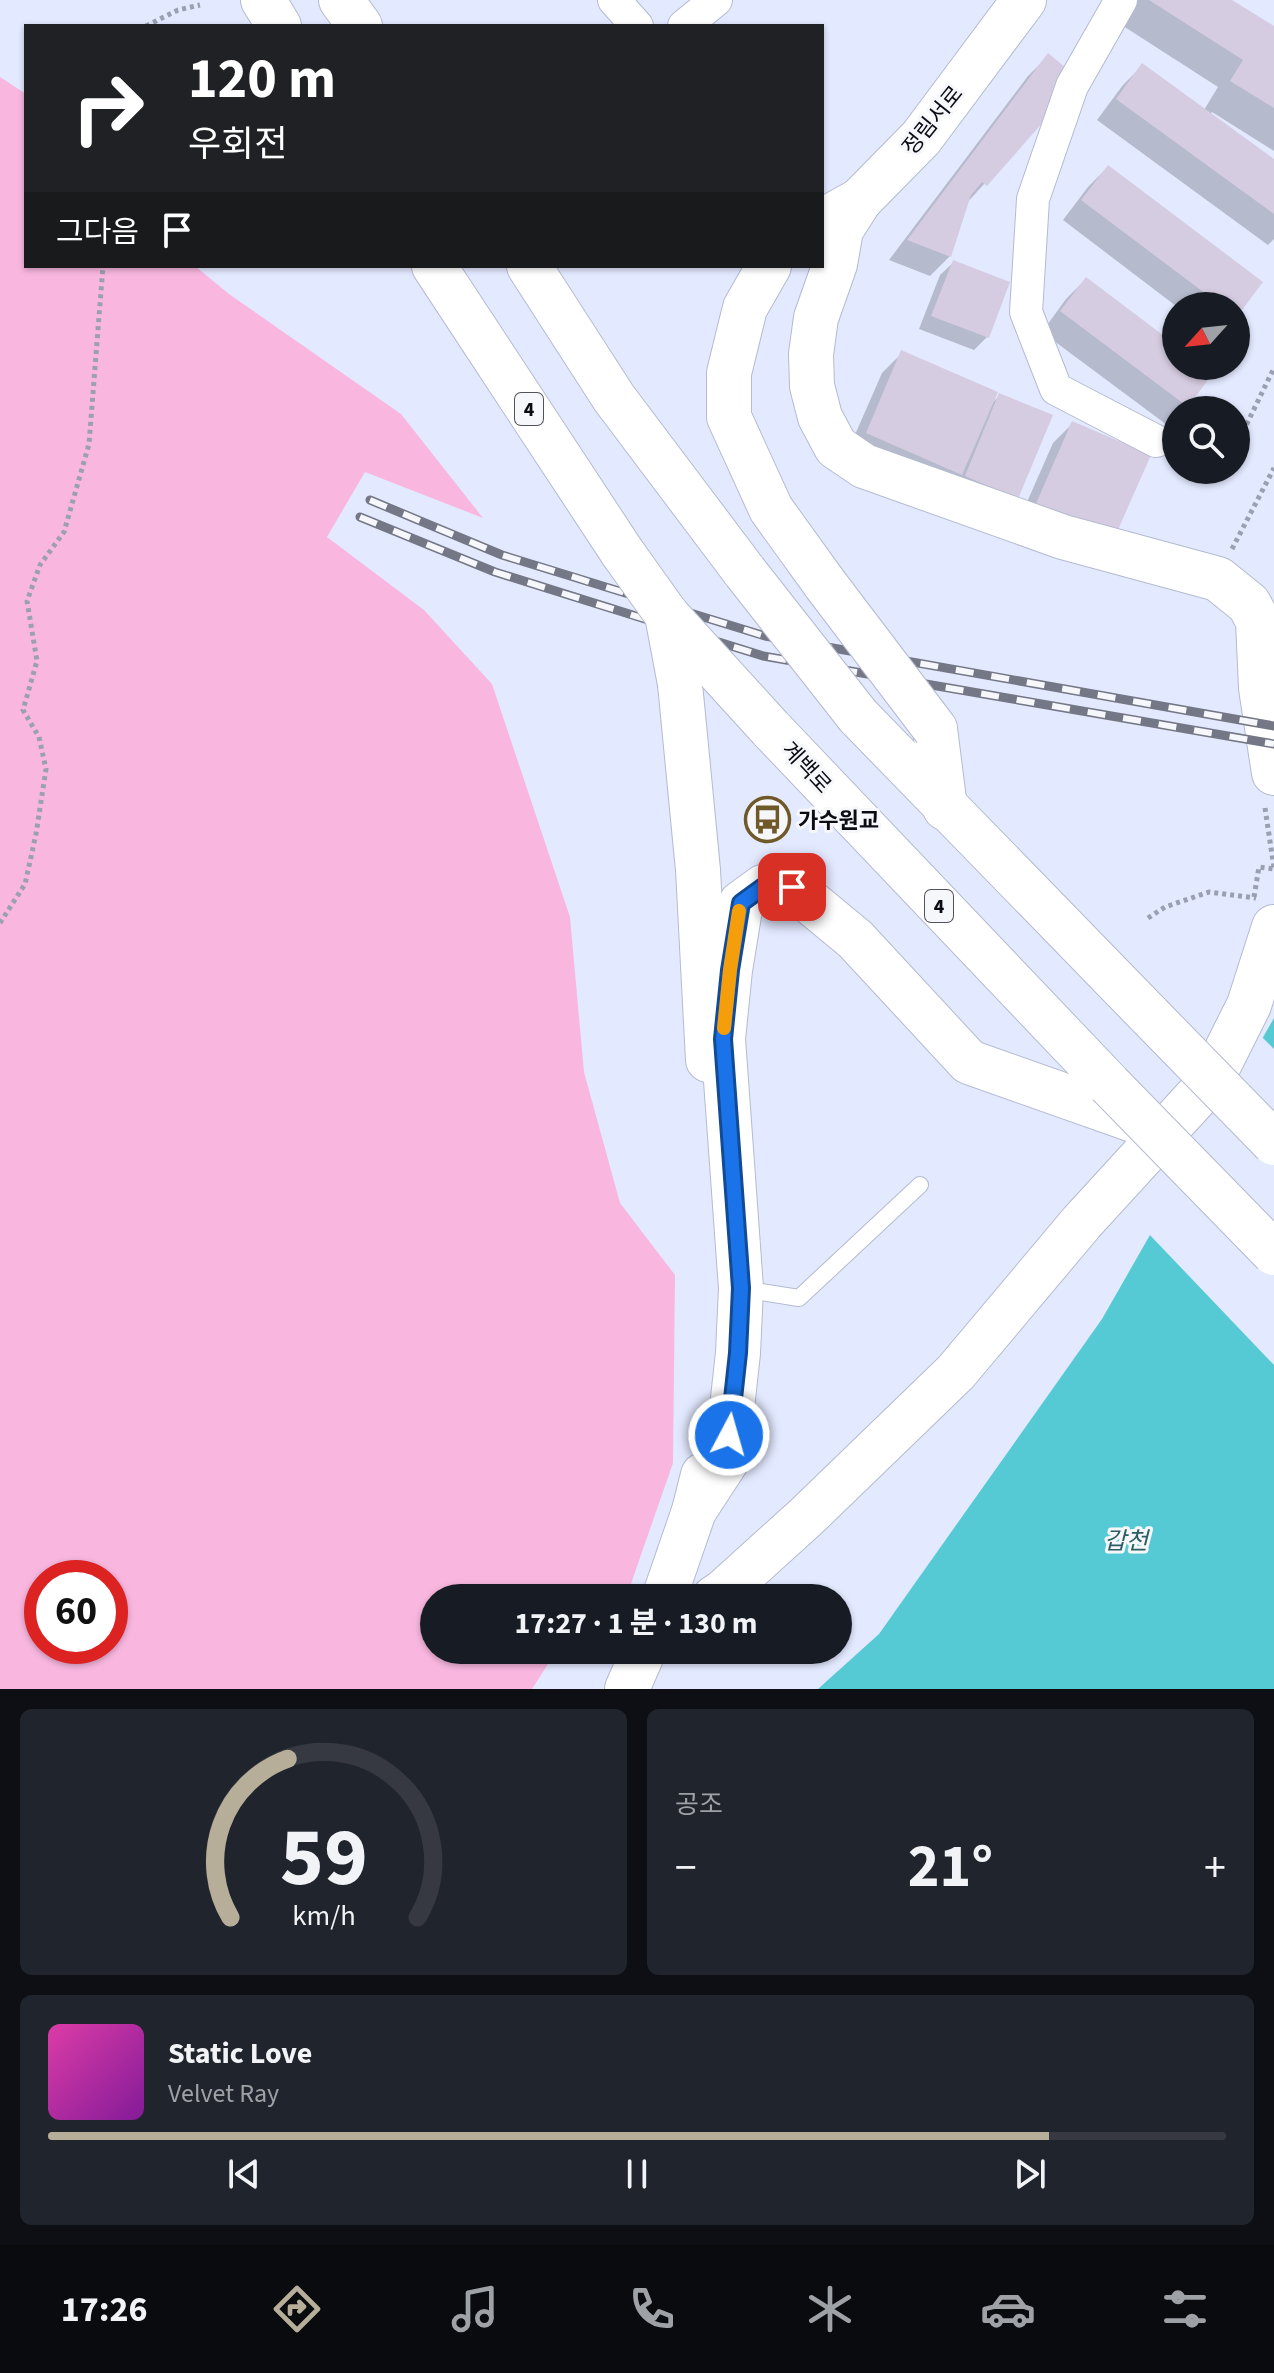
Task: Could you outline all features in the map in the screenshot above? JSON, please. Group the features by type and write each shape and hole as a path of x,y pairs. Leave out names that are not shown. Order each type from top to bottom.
{"main road":[{"path":"263,0 278,24"},
{"path":"341,0 359,24"},
{"name":"정림서로","path":"824,221 860,200 921,138 1024,0"},
{"path":"860,200 841,230 835,264 816,318 811,354 812,386 820,417 836,447 864,466 1048,532 1218,579 1249,604 1258,621 1261,688 1274,773"},
{"name":"계백로","path":"435,268 622,552 667,615 1102,1096 1153,1127 1274,1253"},
{"path":"530,268 614,398 858,716 1274,1143"},
{"path":"768,268 745,308 729,373 729,417 771,509 935,729 945,808"},
{"path":"667,615 680,684 698,870 721,1333 714,1429 694,1511 669,1584"},
{"path":"694,1511 726,1462 738,1353 741,1288 723,1039 741,903 763,887 792,887 855,939 969,1062 1102,1096"},
{"path":"732,1584 956,1372 1082,1222 1211,1081 1249,1005 1274,927"},
{"path":"627,1689 638,1664"}],"street":[{"path":"614,0 635,24"},
{"path":"686,24 716,0"},
{"path":"1121,0 1072,86 1033,199 1026,312 1056,389 1156,441"}],"lane":[{"path":"741,1288 799,1298 920,1185"}],"path":[{"path":"150,24 178,10 200,5"},
{"path":"0,923 25,884 46,769 39,737 23,710 37,661 27,601 40,565 64,532 89,444 103,268"},
{"path":"1250,417 1274,368"},
{"path":"1218,579 1274,468"},
{"path":"1148,918 1165,907 1209,892 1254,897 1259,867 1274,869"}],"shaded area":[{"path":"0,77 24,93 24,268 197,268 229,294 401,414 483,518 365,472 327,537 424,610 492,684 570,917 584,1072 620,1203 675,1275 673,1463 631,1584 420,1584 420,1664 548,1664 532,1689 0,1689"}],"water":[{"name":"갑천","path":"1274,1018 1274,1689 818,1689 846,1664 852,1664 852,1658 879,1634 1102,1319"}],"pier":[{"path":"1260,1035 1274,1049 1274,1365 1147,1232"}],"building":[{"path":"1149,0 1232,0 1274,26 1274,108 1230,81 1243,60"},
{"path":"1048,53 1065,67 1044,121 987,186 982,182 971,195 951,257 907,240"},
{"path":"1142,63 1274,159 1274,214 1116,99"},
{"path":"1108,165 1263,282 1250,299 1250,292 1203,292 1081,200"},
{"path":"953,260 1010,282 989,338 931,316"},
{"path":"1086,277 1162,334 1162,380 1208,380 1196,396 1173,396 1060,311"},
{"path":"901,350 998,392 962,475 866,433"},
{"path":"999,393 1053,415 1018,499 965,476"},
{"path":"1072,421 1151,455 1113,541 1035,506"}],"railway":[{"path":"370,500 502,555 765,636 1274,726"},
{"path":"360,517 495,572 763,656 1274,744"}],"slow traffic":[{"path":"724,1028 739,911"}],"place":[{"name":"가수원교","path":"767,820"}],"route":[{"path":"729,1435 741,1288 723,1039 730,970 741,903 763,887 792,887"}]}
